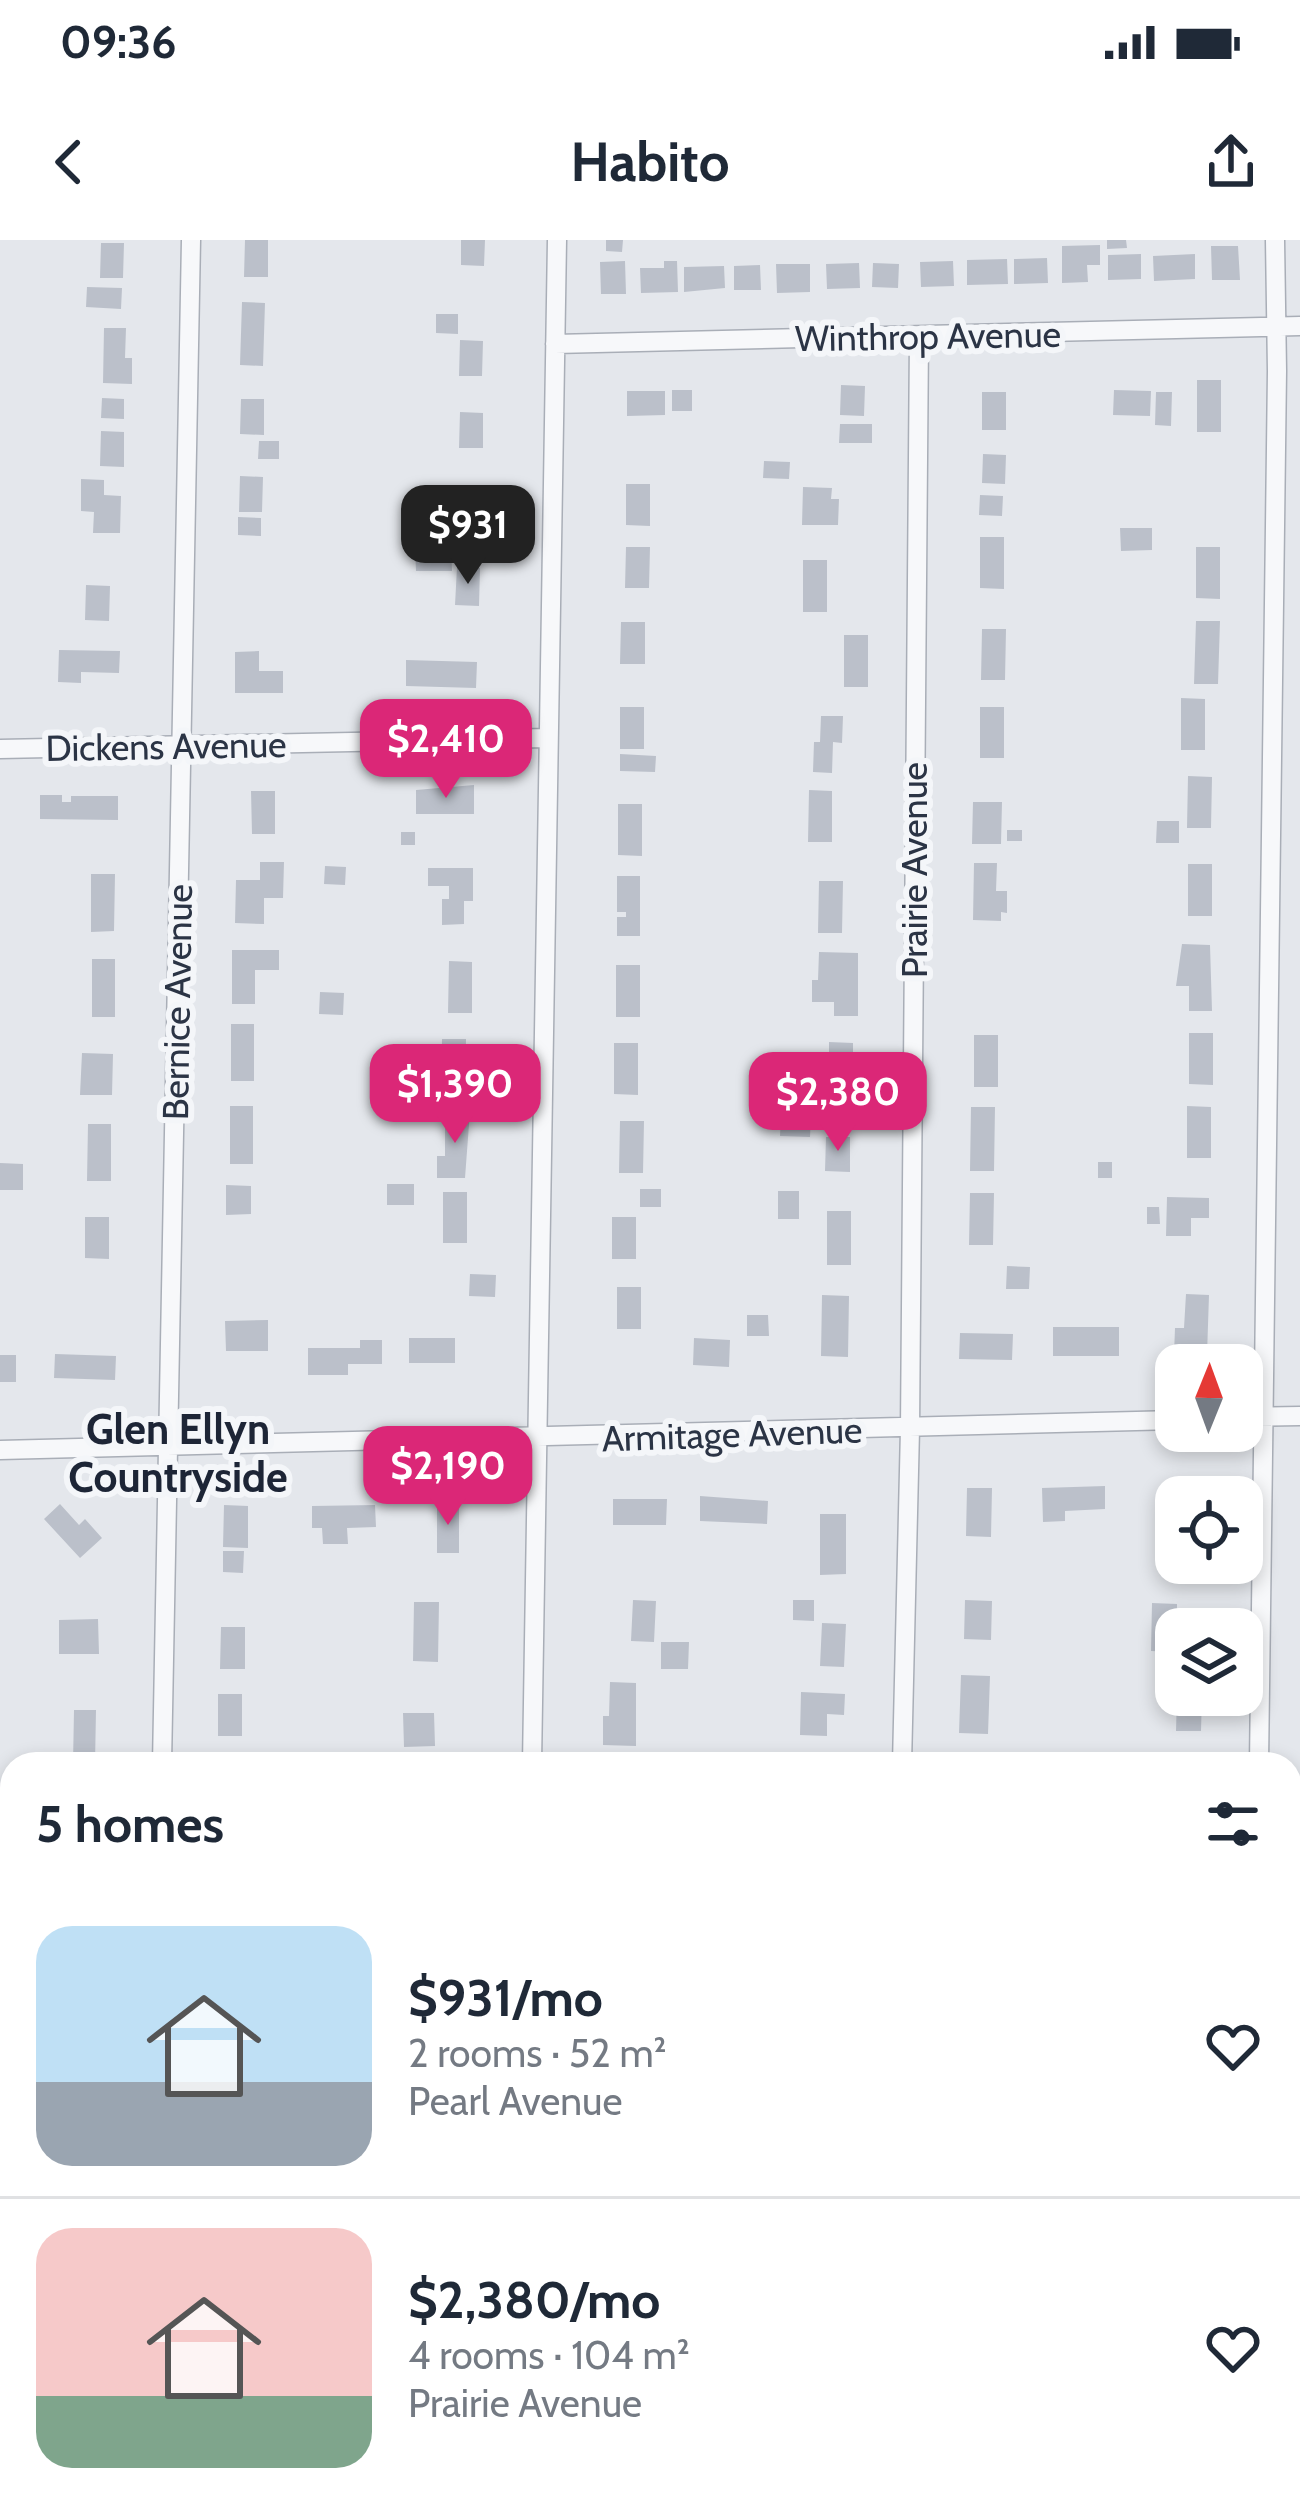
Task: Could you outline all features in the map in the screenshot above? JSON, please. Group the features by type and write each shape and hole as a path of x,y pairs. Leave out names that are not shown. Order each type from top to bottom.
{"street":[{"name":"Bernice Avenue","path":"163,1752 190,240"},
{"path":"532,1752 557,240"},
{"path":"1259,1752 1275,240"},
{"name":"Winthrop Avenue","path":"555,344 1300,326"},
{"name":"Prairie Avenue","path":"902,1752 910,1429 919,337"},
{"name":"Dickens Avenue","path":"0,749 548,738"},
{"path":"1263,1417 1300,1416"},
{"name":"Armitage Avenue","path":"0,1450 1155,1421"}],"building":[{"path":"245,240 268,240 268,277 244,277"},
{"path":"461,240 485,240 484,266 461,265"},
{"path":"606,240 623,240 622,252 606,251"},
{"path":"1107,240 1126,240 1127,248 1107,249"},
{"path":"101,243 124,243 123,278 100,278"},
{"path":"1100,245 1100,265 1087,265 1088,282 1062,283 1062,246"},
{"path":"1211,246 1238,246 1240,280 1212,280"},
{"path":"1141,254 1141,279 1108,280 1108,255"},
{"path":"1195,254 1195,279 1154,281 1153,256"},
{"path":"1047,258 1048,283 1014,284 1014,259"},
{"path":"1007,259 1008,284 967,285 967,260"},
{"path":"625,261 626,294 601,294 600,262"},
{"path":"664,261 677,261 678,292 641,293 640,268 664,268"},
{"path":"953,261 954,286 921,287 920,262"},
{"path":"859,263 860,288 827,289 826,264"},
{"path":"873,263 899,264 898,288 872,287"},
{"path":"776,264 810,264 810,292 777,293"},
{"path":"760,265 761,290 734,290 734,266"},
{"path":"724,266 725,288 684,292 684,267"},
{"path":"87,287 122,288 121,309 86,307"},
{"path":"242,302 265,303 263,366 240,365"},
{"path":"436,314 458,314 458,334 436,333"},
{"path":"104,328 126,328 125,358 132,358 132,384 103,383"},
{"path":"460,340 483,341 482,376 459,376"},
{"path":"1197,380 1221,380 1221,432 1197,432"},
{"path":"841,385 865,386 864,416 840,415"},
{"path":"672,390 692,390 692,411 672,411"},
{"path":"1114,390 1151,391 1150,416 1113,415"},
{"path":"627,391 665,391 665,415 627,416"},
{"path":"982,392 1006,392 1006,430 982,430"},
{"path":"1156,392 1172,392 1171,426 1155,425"},
{"path":"102,398 124,399 124,419 101,418"},
{"path":"241,399 264,399 264,435 240,434"},
{"path":"460,412 483,413 483,448 459,448"},
{"path":"840,424 872,424 872,443 839,443"},
{"path":"101,431 124,432 124,467 100,466"},
{"path":"259,441 279,441 279,459 258,459"},
{"path":"983,454 1006,455 1005,484 982,483"},
{"path":"764,461 790,462 789,479 763,478"},
{"path":"240,476 263,477 262,512 239,512"},
{"path":"81,479 104,480 104,495 121,496 120,533 93,533 94,512 81,511"},
{"path":"626,484 650,484 650,526 626,525"},
{"path":"803,487 832,488 831,499 839,499 838,525 802,525"},
{"path":"980,495 1003,496 1002,516 979,515"},
{"path":"238,517 261,518 261,536 238,535"},
{"path":"1120,528 1152,528 1152,550 1121,551"},
{"path":"980,537 1004,537 1004,589 980,588"},
{"path":"451,546 452,571 416,571 415,547"},
{"path":"626,547 650,547 649,588 625,588"},
{"path":"1196,547 1220,547 1220,599 1196,598"},
{"path":"803,560 827,560 827,612 803,612"},
{"path":"457,567 480,568 479,606 455,605"},
{"path":"86,585 110,586 109,621 85,620"},
{"path":"1196,621 1220,621 1218,684 1194,684"},
{"path":"621,622 645,622 645,664 620,664"},
{"path":"982,629 1006,629 1005,680 981,680"},
{"path":"844,635 868,635 868,687 844,687"},
{"path":"59,650 120,651 119,673 81,672 81,683 58,682"},
{"path":"259,651 259,671 283,671 283,693 235,693 235,652"},
{"path":"406,660 477,662 476,688 406,686"},
{"path":"1181,698 1205,699 1205,750 1181,750"},
{"path":"620,707 644,707 644,749 620,749"},
{"path":"980,707 1004,707 1004,758 980,758"},
{"path":"821,716 843,716 842,743 833,742 832,773 813,772"},
{"path":"620,754 656,756 655,772 620,771"},
{"path":"1188,776 1212,777 1211,828 1187,828"},
{"path":"474,785 474,814 416,814 416,790"},
{"path":"809,790 832,791 832,842 808,842"},
{"path":"251,791 275,791 275,834 252,834"},
{"path":"40,795 62,795 62,802 71,802 71,796 118,796 118,820 40,819"},
{"path":"973,802 1002,802 1001,844 972,844"},
{"path":"618,804 642,804 642,856 618,855"},
{"path":"1157,821 1179,821 1179,843 1156,843"},
{"path":"1007,830 1022,830 1022,841 1007,841"},
{"path":"401,832 415,832 415,845 401,845"},
{"path":"260,862 284,862 283,898 264,898 264,924 235,923 236,880 260,880"},
{"path":"974,863 997,863 996,891 1007,891 1007,913 1001,912 1001,921 973,920"},
{"path":"1188,864 1212,864 1212,916 1188,916"},
{"path":"325,866 346,867 345,885 324,884"},
{"path":"428,868 473,868 473,901 464,901 464,924 442,925 442,899 449,899 449,886 428,886"},
{"path":"91,874 115,874 114,931 91,932"},
{"path":"617,876 640,876 640,936 617,936 617,917 626,917 626,912 617,912"},
{"path":"819,881 843,881 842,933 818,933"},
{"path":"1182,944 1210,945 1212,1011 1189,1011 1189,986 1176,986"},
{"path":"232,950 279,950 279,970 255,970 255,1004 232,1004"},
{"path":"819,952 858,953 858,1016 834,1016 834,1002 812,1002"},
{"path":"92,959 115,959 115,1017 92,1017"},
{"path":"449,961 472,962 472,1013 448,1013"},
{"path":"616,965 640,965 640,1017 616,1017"},
{"path":"320,992 344,993 343,1015 319,1014"},
{"path":"231,1024 254,1024 254,1081 231,1081"},
{"path":"1189,1033 1213,1033 1213,1085 1189,1084"},
{"path":"974,1035 998,1035 998,1087 974,1087"},
{"path":"442,1039 466,1039 465,1091 441,1091"},
{"path":"829,1042 853,1043 853,1094 829,1094"},
{"path":"614,1043 638,1043 638,1095 614,1094"},
{"path":"82,1053 113,1054 112,1095 80,1095"},
{"path":"230,1106 253,1106 253,1164 230,1164"},
{"path":"1187,1106 1211,1107 1211,1158 1187,1158"},
{"path":"971,1107 995,1107 994,1171 970,1171"},
{"path":"445,1111 470,1111 465,1178 437,1178 437,1156 445,1156"},
{"path":"781,1114 811,1115 810,1137 780,1136"},
{"path":"620,1121 644,1121 643,1173 619,1173"},
{"path":"88,1124 111,1124 111,1181 87,1181"},
{"path":"826,1137 850,1137 850,1172 825,1171"},
{"path":"1098,1162 1112,1162 1112,1178 1098,1178"},
{"path":"0,1163 23,1164 23,1190 0,1190"},
{"path":"387,1184 414,1184 414,1205 387,1205"},
{"path":"226,1185 251,1186 251,1214 226,1215"},
{"path":"640,1189 661,1189 661,1207 640,1207"},
{"path":"778,1191 799,1191 799,1219 778,1219"},
{"path":"443,1192 467,1192 467,1243 443,1243"},
{"path":"970,1193 994,1193 993,1245 969,1245"},
{"path":"1167,1197 1209,1198 1209,1218 1191,1218 1191,1236 1166,1236"},
{"path":"1147,1207 1159,1207 1160,1224 1147,1224"},
{"path":"827,1211 851,1211 851,1265 827,1265"},
{"path":"85,1217 109,1217 109,1259 85,1258"},
{"path":"612,1217 636,1217 636,1259 612,1259"},
{"path":"1007,1266 1030,1267 1029,1289 1006,1289"},
{"path":"470,1274 496,1275 495,1297 469,1296"},
{"path":"617,1287 641,1287 641,1329 617,1329"},
{"path":"1186,1294 1209,1295 1207,1344 1174,1344 1175,1328 1184,1328"},
{"path":"822,1295 849,1296 848,1357 821,1356"},
{"path":"747,1315 768,1315 769,1336 747,1336"},
{"path":"268,1320 268,1351 226,1351 225,1321"},
{"path":"1053,1327 1119,1327 1119,1356 1053,1356"},
{"path":"960,1333 1013,1334 1012,1360 959,1359"},
{"path":"409,1338 455,1338 455,1363 409,1363"},
{"path":"694,1338 730,1340 729,1367 693,1365"},
{"path":"360,1340 382,1340 382,1364 348,1364 348,1375 308,1375 308,1348 360,1348"},
{"path":"55,1354 116,1356 115,1380 54,1378"},
{"path":"0,1355 16,1355 16,1382 0,1382"},
{"path":"1105,1486 1105,1509 1065,1511 1065,1521 1043,1522 1042,1488"},
{"path":"967,1488 992,1488 991,1537 966,1536"},
{"path":"700,1496 768,1501 767,1524 700,1521"},
{"path":"613,1499 667,1499 666,1525 613,1525"},
{"path":"437,1502 459,1502 459,1553 437,1553"},
{"path":"60,1504 79,1525 85,1519 102,1538 80,1558 44,1519"},
{"path":"224,1505 248,1506 248,1548 223,1547"},
{"path":"375,1505 376,1527 347,1528 348,1544 323,1544 322,1528 312,1528 312,1506"},
{"path":"820,1514 846,1514 846,1574 820,1575"},
{"path":"223,1551 244,1551 243,1573 223,1572"},
{"path":"633,1600 656,1601 654,1642 631,1641"},
{"path":"793,1600 814,1600 814,1621 793,1620"},
{"path":"965,1600 992,1601 991,1640 964,1639"},
{"path":"414,1602 439,1602 438,1662 413,1661"},
{"path":"1152,1603 1177,1604 1177,1608 1155,1608 1155,1651 1151,1651"},
{"path":"98,1619 99,1654 59,1654 59,1620"},
{"path":"822,1623 846,1624 844,1667 820,1666"},
{"path":"221,1627 245,1627 245,1669 220,1669"},
{"path":"661,1642 689,1642 688,1669 661,1669"},
{"path":"961,1675 990,1676 988,1734 959,1733"},
{"path":"610,1682 636,1683 636,1746 603,1745"},
{"path":"801,1692 845,1694 844,1715 827,1714 827,1736 800,1735"},
{"path":"218,1694 242,1694 242,1736 218,1736"},
{"path":"74,1710 96,1710 95,1752 73,1752"},
{"path":"403,1713 434,1713 435,1746 404,1747"},
{"path":"1176,1716 1201,1716 1201,1731 1176,1731"}],"district":[{"name":"Glen Ellyn Countryside","path":"178,1453"}]}
